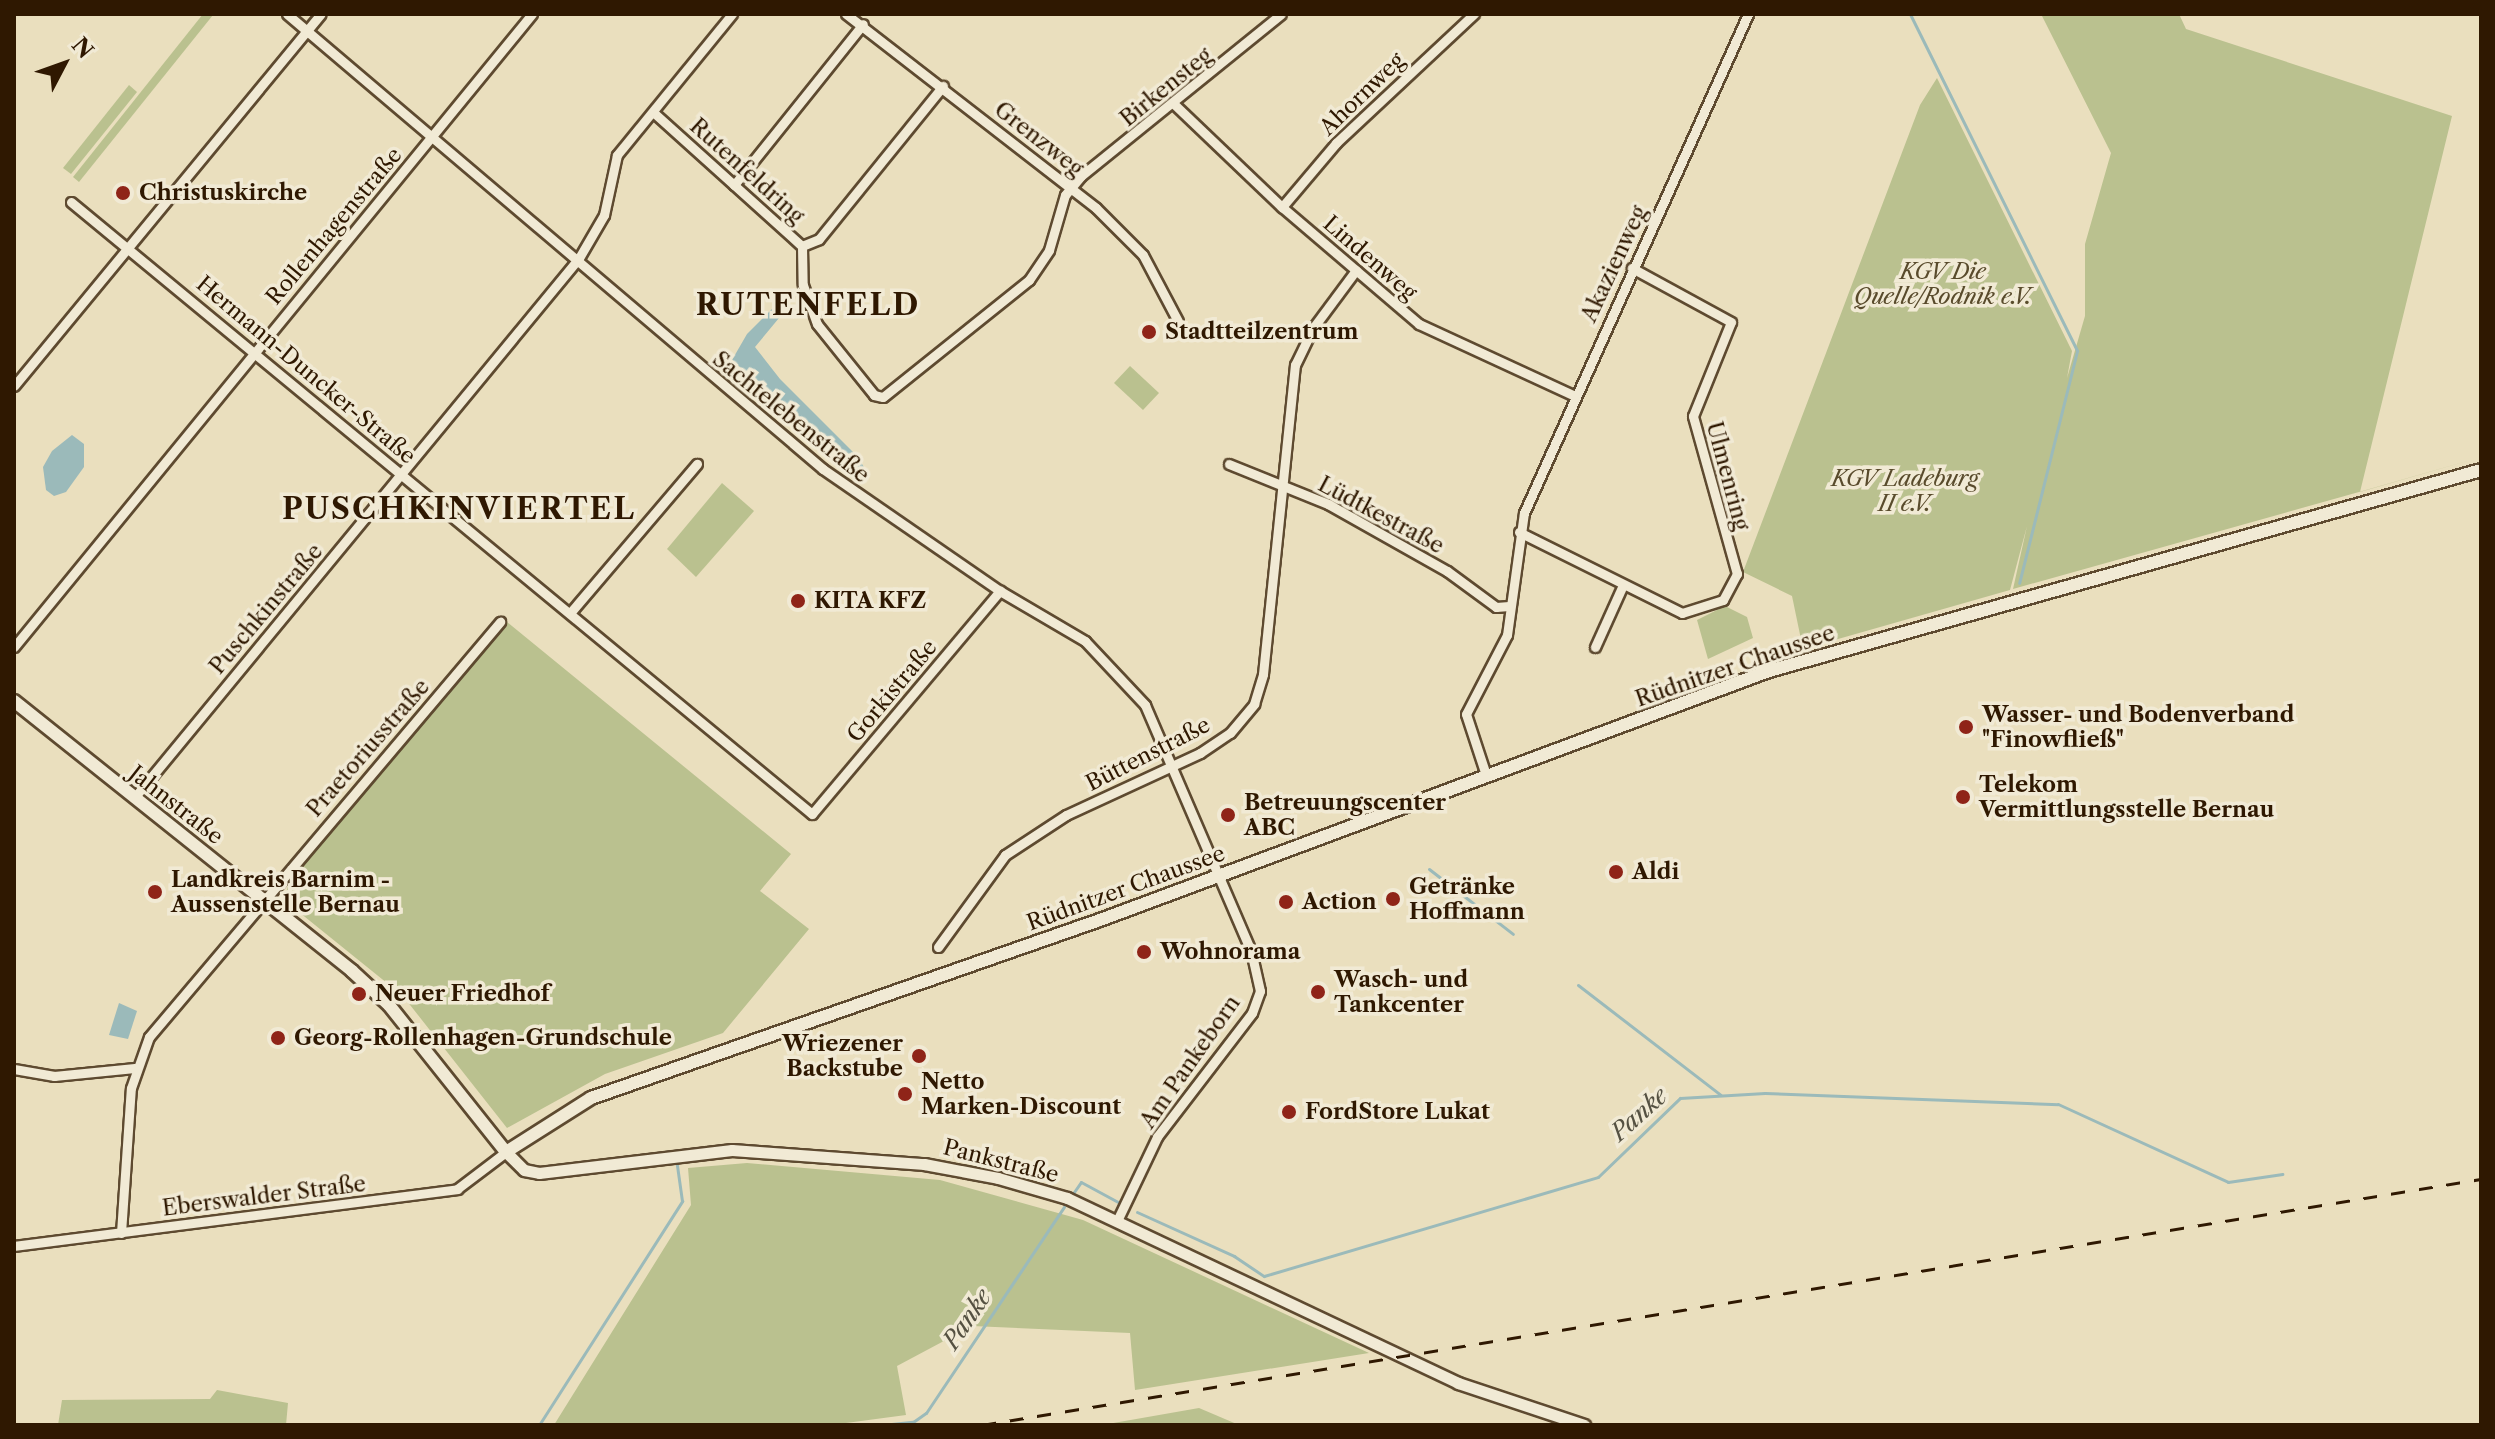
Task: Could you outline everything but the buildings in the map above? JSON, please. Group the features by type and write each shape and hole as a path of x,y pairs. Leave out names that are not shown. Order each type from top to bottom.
{"main road":[{"name":"Rüdnitzer Chaussee","path":"506,1152 591,1098 1219,876 1769,671 2481,470"},
{"name":"Jahnstraße","path":"14,701 264,899 389,1005 506,1152"}],"street":[{"name":"Sachtelebenstraße","path":"287,14 579,258 823,469 1000,591 1062,626 1112,666 1145,705 1219,876"},
{"path":"14,386 321,14"},
{"name":"Rollenhagenstraße","path":"14,647 532,14"},
{"path":"579,258 604,215 617,155 732,14"},
{"name":"Grenzweg","path":"846,14 1072,187 1143,255 1178,321"},
{"name":"Birkensteg","path":"1072,187 1281,14"},
{"name":"Ahornweg","path":"1282,207 1336,143 1474,14"},
{"name":"Akazienweg","path":"1486,775 1466,714 1507,635 1519,532 1573,395 1748,14"},
{"path":"734,185 863,24"},
{"path":"802,246 819,239 943,86"},
{"name":"Lindenweg","path":"1173,103 1282,207 1419,324 1573,395"},
{"name":"Rutenfeldring","path":"653,112 802,246 803,285 817,324 874,395 883,397 1029,280 1049,250 1058,209 1072,187"},
{"name":"Hermann-Duncker-Straße","path":"71,202 255,350 812,814"},
{"name":"Puschkinstraße","path":"134,798 579,258"},
{"name":"Ulmenring","path":"1519,532 1682,613 1698,612 1723,600 1737,574 1693,416 1731,322 1632,268"},
{"name":"Büttenstraße","path":"938,947 1005,855 1066,815 1172,767 1230,733 1254,704 1263,674 1290,395 1302,346 1356,270"},
{"path":"570,613 697,464"},
{"name":"Lüdtkestraße","path":"1229,464 1372,527 1496,607 1509,606"},
{"path":"1595,647 1623,585"},
{"name":"Gorkistraße","path":"812,814 1000,591"},
{"name":"Praetoriusstraße","path":"135,1068 149,1037 500,622"},
{"name":"Am Pankeborn","path":"1117,1221 1157,1137 1252,1013 1260,991 1258,970 1219,876"},
{"path":"14,1069 54,1076 135,1068 121,1233"},
{"name":"Pankstraße","path":"506,1152 524,1170 539,1173 732,1150 935,1165 1067,1198 1412,1362 1534,1412 1584,1425"},
{"name":"Eberswalder Straße","path":"14,1246 457,1189 506,1152"}],"green space":[{"path":"203,14 213,15 79,182 73,177"},
{"path":"2041,14 2179,14 2186,29 2452,116 2360,492 2013,589 2027,526 2010,590 1803,649 1792,596 1743,572 1920,105 1937,78 2072,351 2067,378 2085,316 2085,244 2111,153"},
{"path":"129,85 137,92 71,174 63,168"},
{"path":"1130,366 1159,393 1143,410 1114,383"},
{"path":"722,483 754,511 696,577 667,549"},
{"path":"1725,606 1747,617 1753,638 1708,659 1697,620"},
{"path":"507,622 791,854 760,891 809,929 723,1033 605,1074 507,1128 403,996 284,900 290,879"},
{"path":"747,1163 940,1180 1083,1220 1369,1353 1135,1390 1130,1333 972,1326 897,1366 906,1415 831,1425 554,1425 691,1205 688,1168"},
{"path":"217,1390 288,1403 286,1425 58,1425 62,1400 210,1399"},
{"path":"1199,1408 1239,1425 1102,1425"}],"water":[{"path":"781,300 789,306 755,347 780,379 856,455 864,467 858,473 732,360 747,334"},
{"path":"72,435 84,444 84,467 66,492 54,496 46,490 43,467 52,451"},
{"path":"119,1003 137,1011 128,1039 109,1035"}],"waterway":[{"path":"1910,14 2077,351 2019,583"},
{"path":"1429,869 1513,934"},
{"path":"1578,985 1721,1095"},
{"name":"Panke","path":"1137,1212 1234,1256 1264,1276 1598,1177 1680,1098 1765,1093 2058,1104 2228,1182 2282,1174"},
{"path":"539,1425 682,1201 677,1164"},
{"name":"Panke","path":"1074,1192 1081,1182 1118,1202"},
{"name":"Panke","path":"882,1425 913,1422 926,1413 1064,1207"}],"railway":[{"path":"982,1425 2481,1179"}],"place":[{"name":"Christuskirche","path":"123,193"},
{"name":"Stadtteilzentrum","path":"1149,332"},
{"name":"KITA KFZ","path":"798,601"},
{"name":"Wasser- und Bodenverband \"Finowfließ\"","path":"1966,727"},
{"name":"Telekom Vermittlungsstelle Bernau","path":"1963,797"},
{"name":"Betreuungscenter ABC","path":"1228,815"},
{"name":"Aldi","path":"1616,872"},
{"name":"Landkreis Barnim - Aussenstelle Bernau","path":"155,892"},
{"name":"Getränke Hoffmann","path":"1393,899"},
{"name":"Action","path":"1286,902"},
{"name":"Wohnorama","path":"1144,952"},
{"name":"Wasch- und Tankcenter","path":"1318,992"},
{"name":"Neuer Friedhof","path":"359,994"},
{"name":"Georg-Rollenhagen-Grundschule","path":"278,1038"},
{"name":"Wriezener Backstube","path":"919,1056"},
{"name":"Netto Marken-Discount","path":"905,1094"},
{"name":"FordStore Lukat","path":"1289,1112"}],"district":[{"name":"RUTENFELD","path":"808,305"},
{"name":"PUSCHKINVIERTEL","path":"459,509"}],"park label":[{"name":"KGV Die Quelle/Rodnik e.V.","path":"1943,284"},
{"name":"KGV Ladeburg II e.V.","path":"1905,490"}]}
